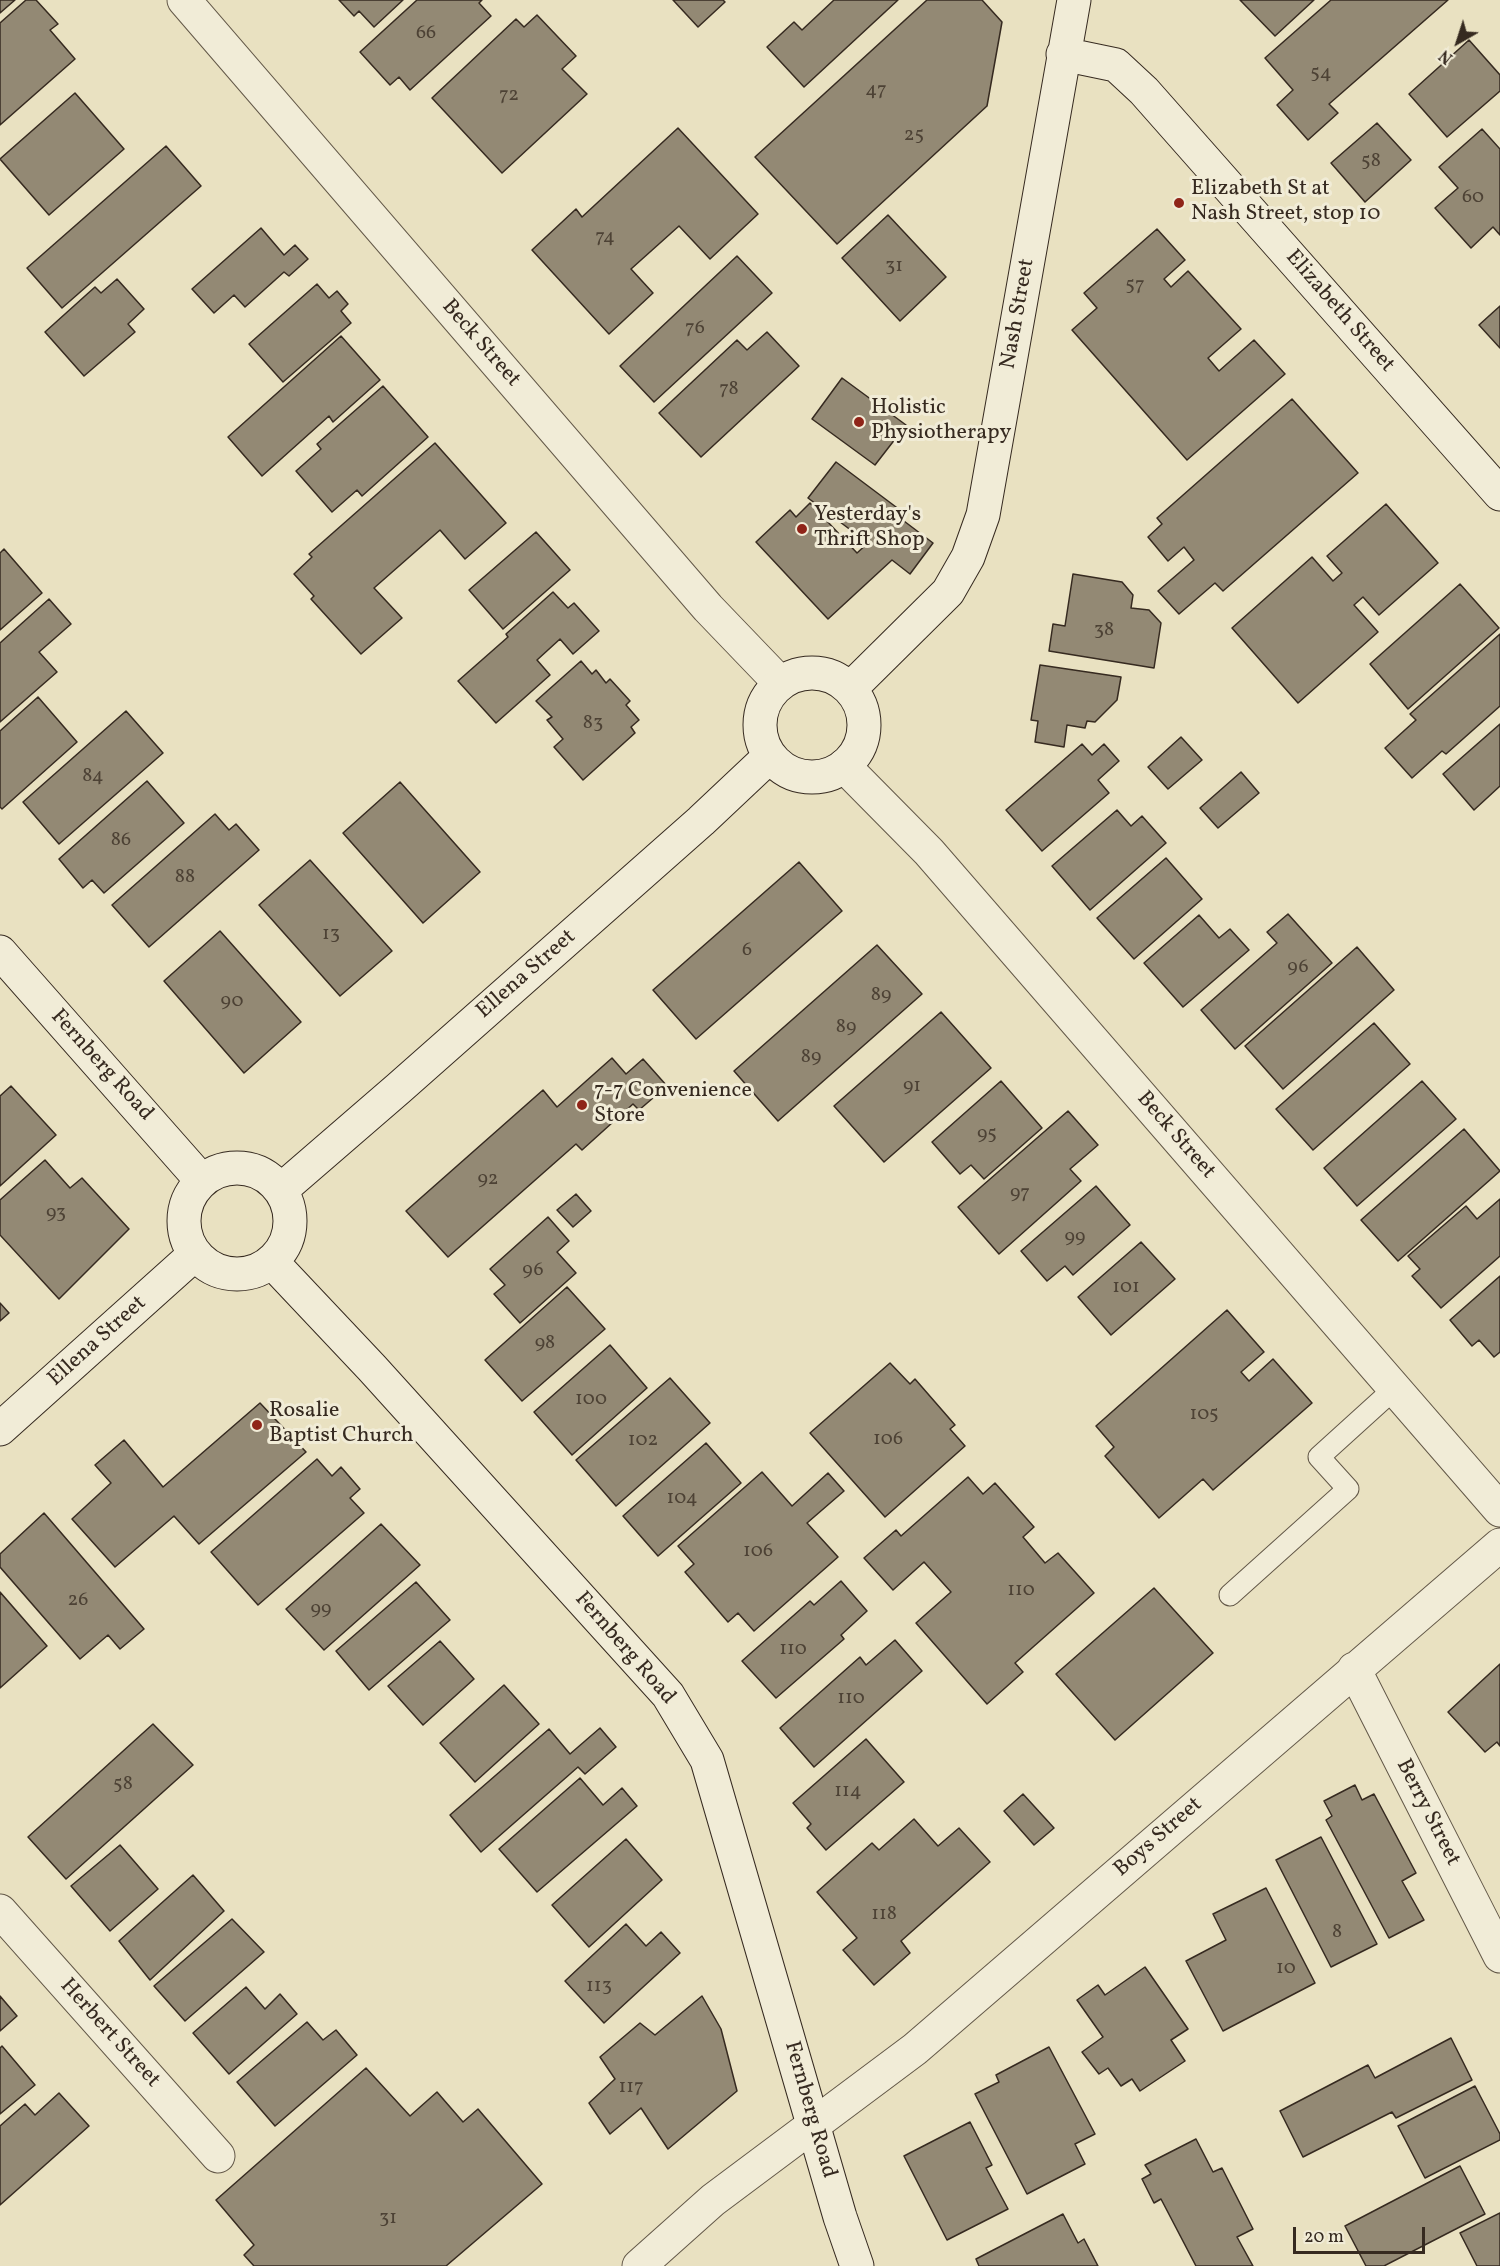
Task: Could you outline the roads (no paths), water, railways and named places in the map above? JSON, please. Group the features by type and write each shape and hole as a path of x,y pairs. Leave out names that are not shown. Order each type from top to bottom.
{"street":[{"name":"Beck Street","path":"184,0 708,608 780,683"},
{"name":"Nash Street","path":"850,689 948,592 968,557 983,515 1074,0"},
{"name":"Elizabeth Street","path":"1063,54 1109,63 1125,71 1500,494"},
{"path":"808,672 838,679 850,689 860,703 864,720 864,737 856,753 844,766 830,774 814,777 798,775 783,768 770,756 762,742 761,710 768,695 780,683 808,672"},
{"name":"Ellena Street","path":"280,1190 683,837 770,756"},
{"name":"Beck Street","path":"844,766 930,852 1500,1510"},
{"name":"Fernberg Road","path":"0,952 202,1181"},
{"path":"234,1168 252,1170 268,1178 280,1190 288,1204 291,1220 290,1236 282,1251 272,1262 258,1271 241,1275 224,1274 208,1266 195,1254 188,1240 184,1216 192,1193 202,1181 217,1171 234,1168"},
{"name":"Ellena Street","path":"0,1429 195,1254"},
{"name":"Fernberg Road","path":"272,1262 372,1368 668,1695 707,1760 840,2217 857,2266"},
{"name":"Boys Street","path":"639,2266 713,2200 915,2049 1500,1545"},
{"name":"Berry Street","path":"1354,1669 1500,1956"},
{"name":"Herbert Street","path":"0,1911 218,2156"}],"lane":[{"path":"1230,1595 1347,1489 1319,1457 1394,1389"}],"place":[{"name":"Elizabeth St at Nash Street, stop 10","path":"1179,203"},
{"name":"Holistic Physiotherapy","path":"859,422"},
{"name":"Yesterday's Thrift Shop","path":"802,529"},
{"name":"7-7 Convenience Store","path":"582,1105"},
{"name":"Rosalie Baptist Church","path":"257,1425"}]}
